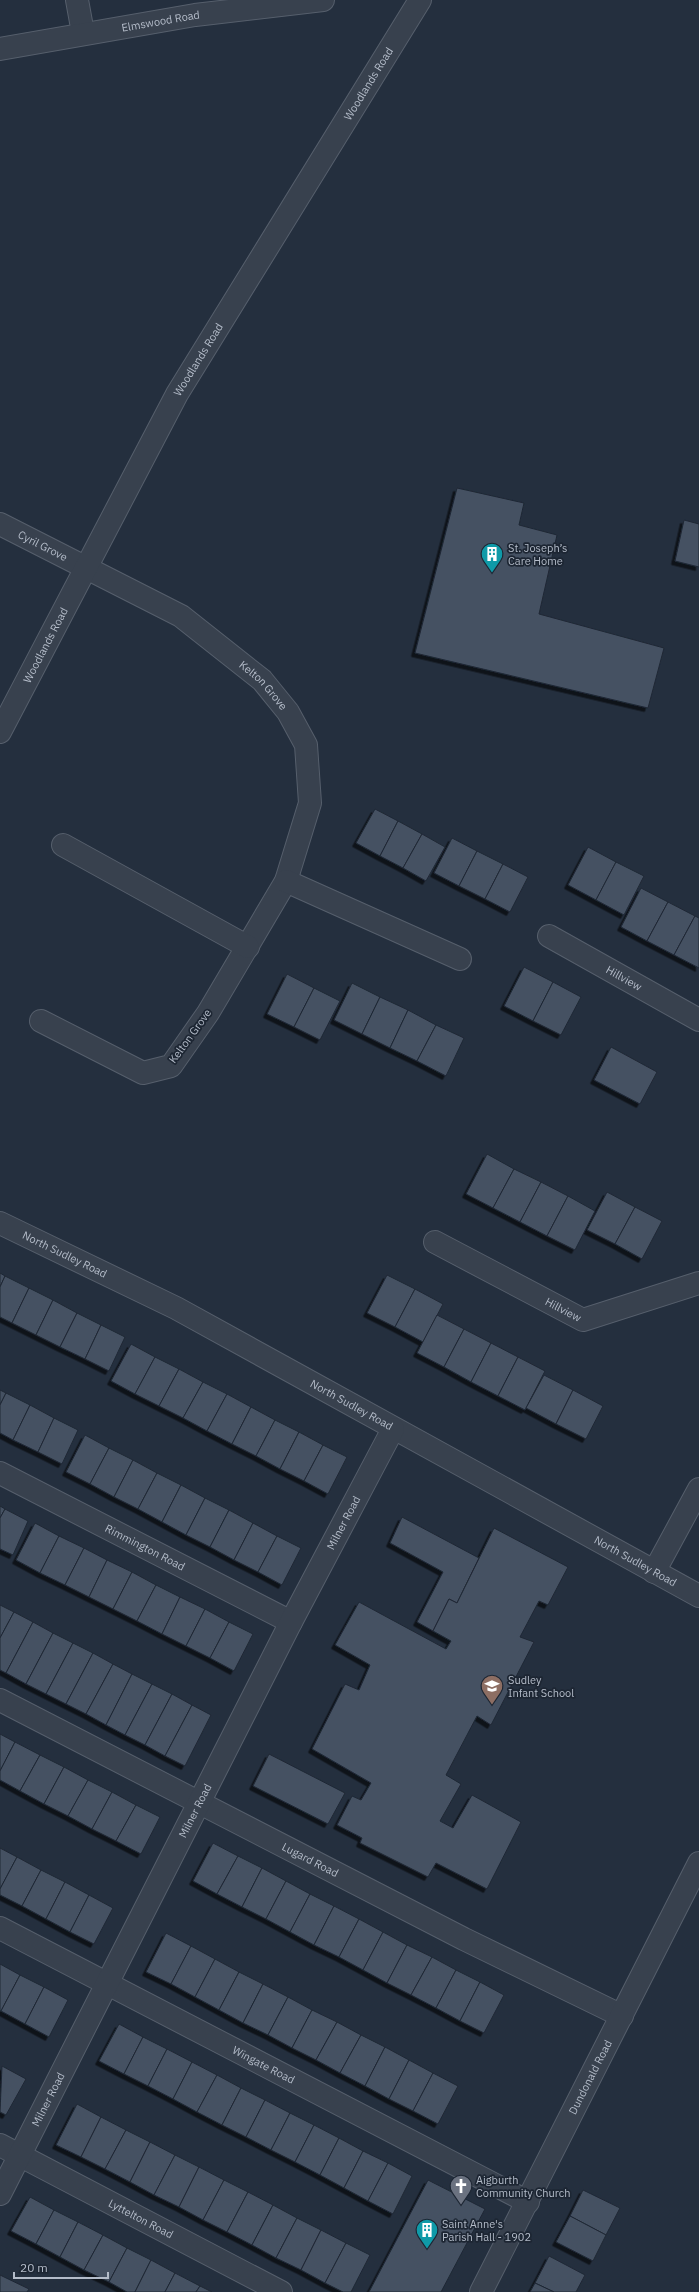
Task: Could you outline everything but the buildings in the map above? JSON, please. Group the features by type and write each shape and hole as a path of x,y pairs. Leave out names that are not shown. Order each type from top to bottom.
{"street":[{"path":"77,0 83,33"},
{"name":"Elmswood Road","path":"0,49 83,33 196,15 323,0"},
{"name":"Woodlands Road","path":"0,732 177,394 420,0"},
{"name":"Cyril Grove","path":"0,524 86,568"},
{"name":"Kelton Grove","path":"41,1021 143,1073 171,1066 208,1013 286,881 310,803 306,745 288,712 262,680 181,616 86,568"},
{"path":"64,845 248,947"},
{"path":"286,881 460,958"},
{"name":"Hillview","path":"549,936 699,1020"},
{"name":"North Sudley Road","path":"0,1223 152,1295 393,1429 699,1596"},
{"name":"Hillview","path":"435,1242 583,1320 699,1283"},
{"name":"Milner Road","path":"0,2194 200,1804 291,1622 393,1429"},
{"name":"Rimmington Road","path":"0,1473 291,1622"},
{"path":"654,1572 699,1489"},
{"name":"Lugard Road","path":"0,1700 464,1939 622,2016"},
{"name":"Dundonald Road","path":"481,2292 699,1863"},
{"name":"Wingate Road","path":"0,1928 528,2202"},
{"name":"Lyttelton Road","path":"0,2145 281,2292"}],"place":[{"name":"St. Joseph’s Care Home","path":"492,574"},
{"name":"Sudley Infant School","path":"492,1706"},
{"name":"Aigburth Community Church","path":"461,2206"},
{"name":"Saint Anne's Parish Hall - 1902","path":"427,2250"}]}
